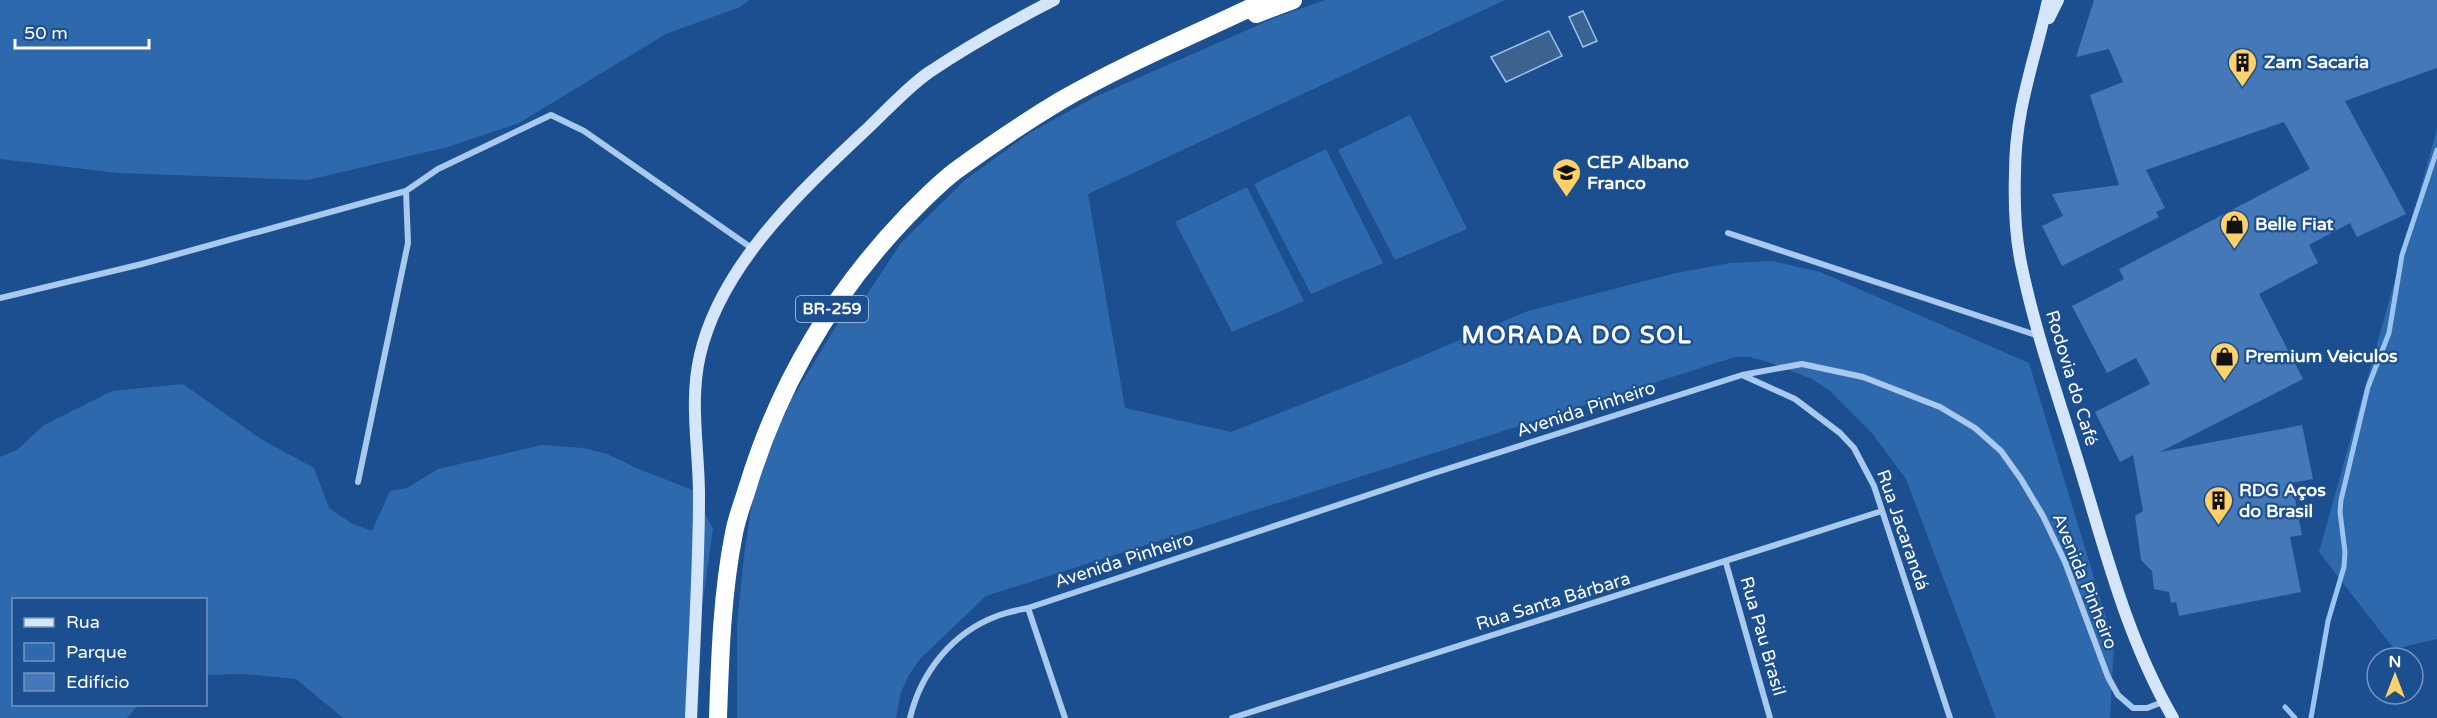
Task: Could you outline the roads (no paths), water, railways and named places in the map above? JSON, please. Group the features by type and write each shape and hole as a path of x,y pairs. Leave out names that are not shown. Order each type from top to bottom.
{"highway":[{"name":"BR-259","path":"718,718 719,669 729,567 735,531 770,421 807,347 883,241 956,170 1024,123 1063,100 1167,47 1267,0"},
{"path":"1167,47 1293,0"}],"street":[{"path":"691,718 699,547 699,489 694,422 697,373 704,342 722,300 753,249 783,211 808,184 927,74 1011,22 1054,0"},
{"name":"Rodovia do Café","path":"2041,35 2048,0"},
{"name":"Rodovia do Café","path":"2058,0 2041,35 2028,72 2019,112 2014,175 2018,242 2022,267 2040,336 2119,593 2134,637 2163,702 2173,718"},
{"path":"0,298 154,261 406,191 438,169 551,114 584,130 753,249"},
{"path":"358,482 408,243 406,191"},
{"path":"1728,233 2040,336"},
{"name":"Avenida Pinheiro","path":"910,718 921,686 933,666 959,637 997,615 1028,608 1428,475 1742,375 1802,364 1844,371 1940,407 1975,428 2001,452 2021,479 2043,516 2065,562 2108,677 2118,695 2133,708 2147,708 2163,702"},
{"name":"Rua Jacarandá","path":"1742,375 1795,399 1840,433 1854,448 1865,467 1882,511 1950,718"},
{"name":"Rua Santa Bárbara","path":"1232,718 1726,563 1882,511"},
{"name":"Rua Pau Brasil","path":"1726,563 1770,718"},
{"path":"1028,608 1065,718"}],"waterway":[{"path":"2311,718 2328,621 2344,567 2341,500 2368,387 2389,333 2402,255 2437,150"},
{"path":"2285,707 2295,718"}],"place":[{"name":"Zam Sacaria","path":"2243,88"},
{"name":"CEP Albano Franco","path":"1566,198"},
{"name":"Belle Fiat","path":"2234,250"},
{"name":"Premium Veiculos","path":"2224,382"},
{"name":"RDG Aços do Brasil","path":"2218,526"}],"district":[{"name":"MORADA DO SOL","path":"1577,335"}]}
